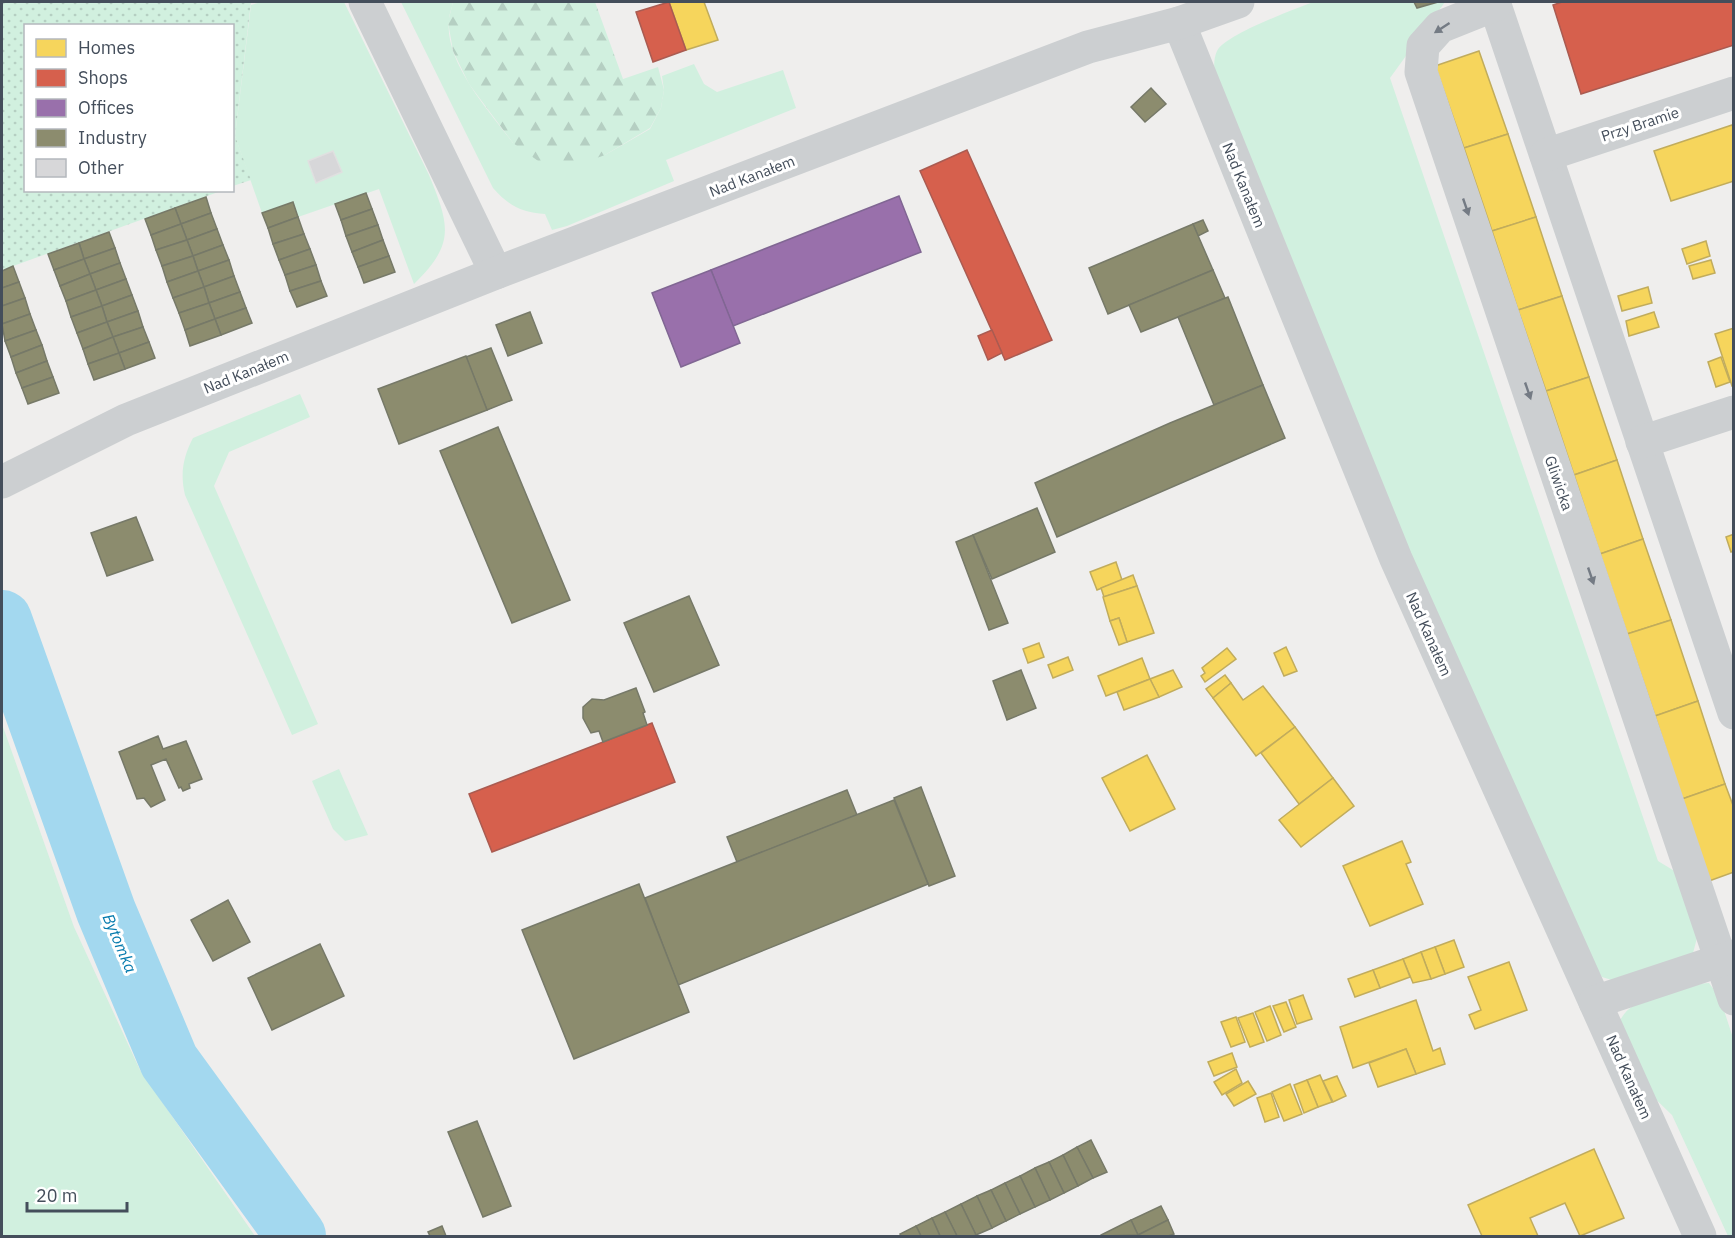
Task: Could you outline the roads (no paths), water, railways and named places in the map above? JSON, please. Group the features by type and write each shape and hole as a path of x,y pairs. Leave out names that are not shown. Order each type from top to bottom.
{"street":[{"path":"365,2 496,273"},
{"name":"Nad Kanałem","path":"2,482 126,420 496,273 1088,46 1179,22 1238,2"},
{"name":"Gliwicka","path":"1734,713 1727,672 1642,442 1495,3 1440,27 1423,46 1421,72 1727,958 1734,999"},
{"name":"Nad Kanałem","path":"1179,22 1396,559 1700,1236"},
{"name":"Przy Bramie","path":"1546,154 1734,93"},
{"path":"1642,442 1734,412"},
{"path":"1595,1002 1727,958"}],"waterway":[{"name":"Bytomka","path":"2,620 106,911 169,1061 296,1236"}]}
